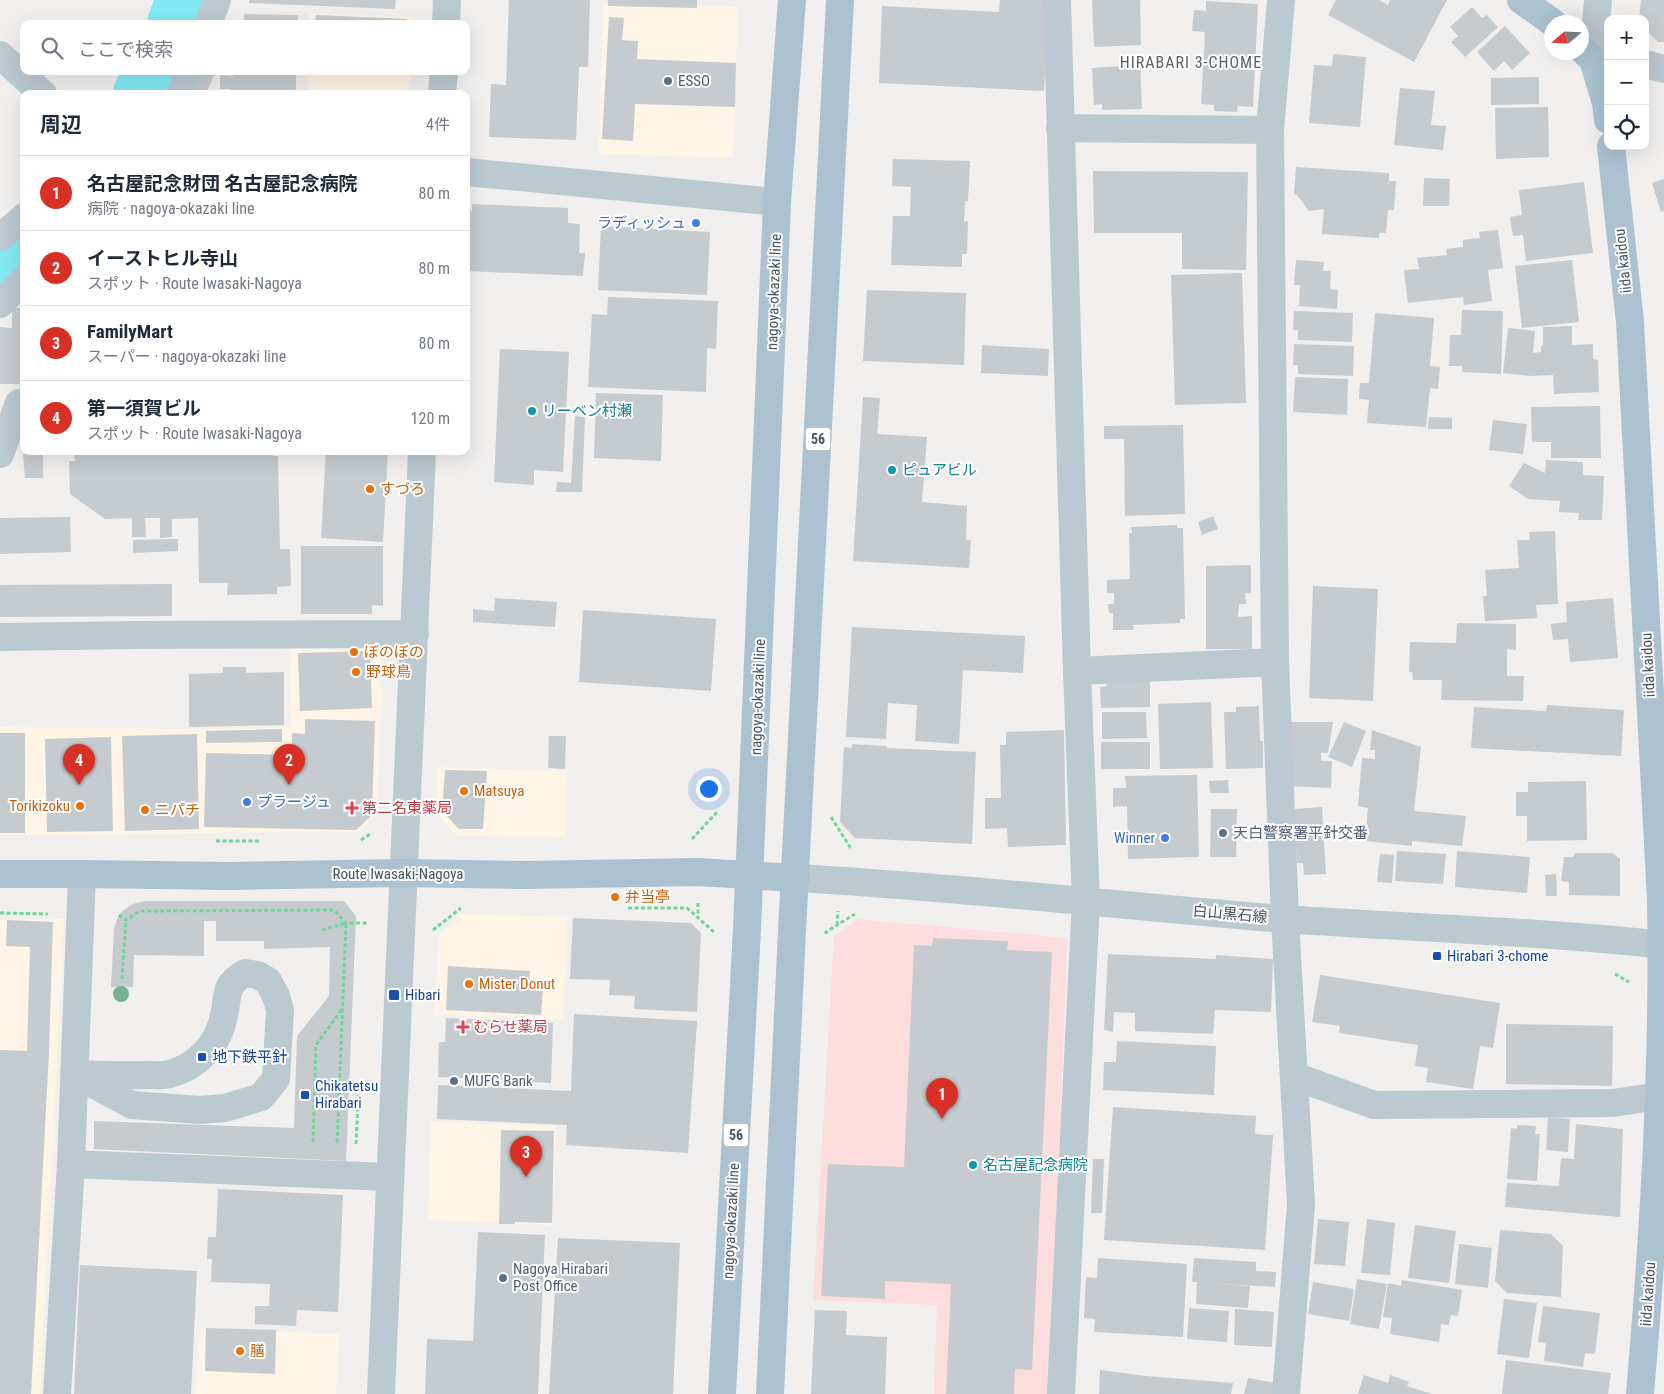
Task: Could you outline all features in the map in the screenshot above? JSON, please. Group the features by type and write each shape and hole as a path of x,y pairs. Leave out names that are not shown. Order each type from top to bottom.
{"main road":[{"name":"nagoya-okazaki line","path":"722,1394 746,949 778,202 792,0"},
{"name":"56","path":"770,1394 840,0"},
{"path":"1521,0 1544,16"},
{"path":"1594,56 1606,105"},
{"name":"iida kaidou","path":"1611,150 1630,322 1663,945 1656,1293 1640,1394"},
{"name":"Route Iwasaki-Nagoya","path":"0,874 230,876 402,873 524,875 698,872 796,878"}],"street":[{"path":"210,20 217,0"},
{"path":"446,20 447,0"},
{"path":"1057,0 1077,671 1086,901 1061,1394"},
{"path":"1280,0 1270,130 1275,662 1285,919 1301,1204 1286,1394"},
{"path":"1594,56 1598,0"},
{"path":"0,55 20,73"},
{"path":"1649,65 1664,68"},
{"path":"22,75 39,90"},
{"path":"182,90 187,75"},
{"path":"442,90 444,75"},
{"path":"1060,128 1270,130"},
{"path":"470,172 778,202"},
{"path":"0,238 20,220"},
{"path":"0,304 20,284"},
{"path":"0,454 14,403"},
{"path":"381,1394 402,873 422,455"},
{"path":"0,637 414,634"},
{"path":"1077,671 1275,662"},
{"path":"57,1394 71,1164 82,874"},
{"name":"白山黒石線","path":"796,878 1285,919 1601,938 1663,945"},
{"path":"244,973 258,975 268,981 276,996 280,1010 276,1079 261,1096 225,1108 200,1110 132,1105 74,1074 168,1075 189,1067 211,1047 220,1032 225,1014 227,990 234,980 244,973"},
{"path":"1294,1076 1374,1105 1613,1103 1660,1096"},
{"path":"71,1164 389,1177"}],"path":[{"path":"688,843 719,810"},
{"path":"829,814 850,847 860,848"},
{"path":"842,837 842,844"},
{"path":"698,902 698,917"},
{"path":"431,931 460,908 469,908"},
{"path":"620,908 688,908 716,933"},
{"path":"837,925 838,909"},
{"path":"126,920 140,911 334,910 346,923 336,1152"},
{"path":"0,913 54,914"},
{"path":"825,942 826,932 856,913"},
{"path":"119,915 126,920"},
{"path":"122,979 126,920"},
{"path":"322,930 346,923 377,923"},
{"path":"313,1150 316,1045 342,1008"},
{"path":"333,1050 340,1050"}],"shaded area":[{"name":"ESSO","path":"603,3 738,7 733,158 599,154"},
{"path":"310,13 414,17 414,20 310,20"},
{"path":"308,75 411,75 409,90 307,90"},
{"path":"290,649 372,649 383,663 376,815 357,832 0,835 0,727 184,729 291,727"},
{"path":"438,767 567,771 566,837 457,836 436,813"},
{"path":"460,914 567,917 563,1020 434,1015 439,934"},
{"path":"64,919 40,1394 0,1394 0,920"},
{"name":"名古屋記念病院","path":"857,919 1067,938 1051,1394 934,1394 937,1305 813,1300 834,936"},
{"path":"431,1121 556,1126 552,1225 426,1220 428,1216"},
{"path":"200,1328 339,1334 336,1394 195,1394"}],"building":[{"path":"249,0 396,0 395,9 249,3"},
{"path":"509,0 590,0 588,67 579,67 576,140 489,137 491,84 506,85"},
{"path":"608,0 697,0 697,8 608,6"},
{"path":"1000,0 1049,0 1044,91 879,83 882,6 999,12"},
{"path":"1092,0 1140,0 1141,45 1094,47"},
{"path":"1336,0 1379,0 1388,5 1390,0 1447,0 1414,62 1328,15"},
{"path":"1641,0 1664,0 1664,42 1658,42 1649,33 1649,15 1639,15"},
{"path":"1206,1 1258,4 1253,107 1238,106 1237,112 1214,111 1214,105 1201,104 1205,32 1192,31 1194,10 1206,11"},
{"path":"1472,7 1482,18 1487,15 1498,27 1465,57 1451,42 1458,36 1450,27"},
{"path":"244,14 298,15 298,20 244,20"},
{"path":"316,15 407,19 407,20 315,20"},
{"path":"609,17 624,18 622,40 638,41 637,59 736,63 735,107 635,104 633,141 602,139"},
{"path":"1505,26 1530,53 1512,70 1504,61 1494,71 1477,52"},
{"path":"1333,54 1366,57 1360,127 1309,123 1314,65 1332,66"},
{"path":"1140,65 1142,109 1102,110 1102,104 1094,105 1092,68"},
{"path":"199,75 214,75 208,90 194,90"},
{"path":"220,75 296,75 296,90 220,89"},
{"path":"1539,77 1539,104 1491,105 1491,78"},
{"path":"1400,88 1435,91 1431,125 1446,126 1443,150 1394,145"},
{"path":"1548,107 1549,157 1496,159 1495,108"},
{"path":"893,159 970,161 968,201 965,201 964,222 968,221 967,254 962,254 962,267 891,265 893,216 910,216 911,187 892,186"},
{"path":"1296,167 1389,173 1389,181 1396,181 1394,210 1388,210 1386,233 1379,233 1379,238 1322,234 1324,209 1309,211 1297,195 1294,194"},
{"path":"1093,171 1248,172 1246,270 1182,269 1182,233 1094,233"},
{"path":"1424,178 1450,179 1449,206 1423,206"},
{"path":"1664,179 1664,211 1661,212 1652,183"},
{"path":"1584,182 1593,253 1526,261 1523,235 1513,236 1510,217 1522,215 1519,190"},
{"path":"472,204 568,208 568,223 580,224 579,253 585,253 583,276 470,271 470,210 472,211"},
{"path":"601,226 710,232 707,295 598,290"},
{"path":"1498,230 1503,268 1488,270 1492,301 1464,305 1463,297 1408,303 1404,270 1419,269 1417,258 1447,255 1446,249 1463,247 1463,240 1480,238 1479,232"},
{"path":"1296,260 1324,262 1323,271 1331,271 1330,289 1338,290 1337,309 1299,306 1300,285 1294,285"},
{"path":"1572,260 1579,322 1522,328 1515,266"},
{"path":"1242,273 1246,403 1175,405 1171,275"},
{"path":"867,290 966,293 964,365 863,361"},
{"path":"608,297 718,301 716,349 707,348 706,392 588,387 592,314 607,315"},
{"path":"12,308 20,308 20,384 0,384 0,327 12,328"},
{"path":"1462,310 1503,311 1501,374 1462,372 1462,366 1449,366 1450,335 1461,335"},
{"path":"1294,311 1353,313 1352,342 1298,340 1298,330 1293,330"},
{"path":"1375,313 1434,318 1430,366 1440,367 1438,389 1430,388 1426,427 1367,423 1369,400 1359,399 1360,383 1369,383"},
{"path":"1572,326 1572,345 1593,344 1593,359 1598,360 1599,392 1554,394 1553,375 1531,376 1503,373 1508,328 1535,331 1533,353 1541,352 1541,346 1543,346 1543,327"},
{"path":"1294,344 1354,346 1353,376 1298,374 1298,365 1293,365"},
{"path":"982,345 1049,349 1048,376 981,373"},
{"name":"リーベン村瀬","path":"500,349 569,352 563,472 534,470 534,485 494,482"},
{"path":"1295,377 1348,379 1347,415 1293,412"},
{"path":"596,393 663,395 661,461 594,458"},
{"name":"ピュアビル","path":"863,397 880,398 877,434 927,437 922,502 967,506 966,540 971,540 969,568 853,561"},
{"path":"1600,406 1601,458 1551,458 1551,442 1532,442 1531,407"},
{"path":"575,416 585,417 582,492 556,492 557,482 571,483"},
{"path":"1429,417 1452,418 1452,429 1428,429"},
{"path":"1493,420 1527,424 1523,454 1489,450"},
{"path":"1183,425 1185,514 1125,516 1124,439 1104,439 1104,426"},
{"path":"23,455 43,455 43,478 25,478"},
{"path":"74,455 278,456 280,549 290,549 291,586 277,587 277,594 227,595 228,583 199,583 198,518 172,519 172,537 160,538 160,518 145,518 146,537 132,537 132,518 105,519 70,494 69,461 75,461"},
{"path":"326,455 388,455 383,542 321,538"},
{"path":"1546,460 1583,462 1583,475 1604,476 1602,520 1578,520 1579,513 1559,512 1560,501 1528,499 1509,486 1524,463 1545,473"},
{"path":"1213,516 1218,529 1202,535 1198,522"},
{"path":"70,517 71,552 0,554 0,518"},
{"path":"1177,525 1177,528 1183,528 1185,619 1180,619 1180,623 1133,625 1134,630 1113,630 1113,613 1109,613 1108,604 1114,604 1114,593 1107,593 1107,580 1130,579 1129,533 1132,533 1131,527"},
{"path":"1555,531 1558,604 1536,605 1537,618 1485,621 1483,596 1487,596 1485,570 1519,568 1517,540 1530,540 1529,532"},
{"path":"178,539 178,551 133,553 133,540"},
{"path":"301,546 383,546 383,606 372,605 372,614 301,614"},
{"path":"1251,565 1251,593 1245,593 1246,604 1239,604 1238,617 1252,616 1252,649 1206,649 1206,566"},
{"path":"172,584 172,616 0,617 0,585"},
{"path":"1313,586 1378,589 1373,701 1309,698"},
{"path":"495,598 557,602 555,627 473,622 473,609 494,611"},
{"path":"1613,598 1618,658 1570,662 1568,639 1553,640 1551,624 1567,622 1566,602"},
{"path":"583,610 716,619 711,691 579,682"},
{"path":"1457,623 1516,624 1516,650 1507,649 1507,676 1524,676 1523,701 1441,700 1442,680 1413,680 1412,672 1409,672 1410,642 1456,643"},
{"path":"852,627 1025,636 1023,673 963,670 959,744 915,741 917,705 888,703 886,739 846,737"},
{"path":"370,651 372,708 300,711 298,653"},
{"path":"223,667 246,667 246,673 284,672 284,725 189,727 189,674 223,673"},
{"path":"1107,680 1150,680 1150,707 1101,708 1100,687 1106,687"},
{"path":"1211,702 1213,768 1160,769 1158,704"},
{"path":"1547,705 1624,710 1621,756 1471,748 1474,707 1546,711"},
{"path":"1259,706 1260,741 1263,741 1263,768 1226,769 1224,712 1236,712 1236,707"},
{"path":"1102,712 1146,712 1147,738 1102,739"},
{"path":"305,719 375,721 372,815 356,830 204,827 206,753 292,755 292,733 305,734"},
{"path":"1290,722 1333,722 1328,753 1321,753 1321,761 1332,761 1331,788 1287,786"},
{"path":"1344,722 1366,731 1352,767 1328,757"},
{"path":"282,729 282,742 206,743 206,731"},
{"path":"1064,730 1066,845 1008,847 1007,828 985,829 985,798 1001,798 1000,745 1006,745 1006,732"},
{"path":"1372,730 1421,747 1414,811 1466,816 1462,846 1412,841 1412,846 1365,841 1368,808 1358,806 1362,758 1375,759 1375,750 1370,750"},
{"path":"0,733 25,733 25,833 0,833"},
{"path":"197,734 199,829 125,831 122,736"},
{"path":"549,736 566,736 565,769 548,768"},
{"path":"111,737 113,831 47,832 45,739"},
{"path":"1101,742 1150,742 1150,769 1101,769"},
{"path":"852,744 887,746 887,748 976,752 972,844 855,838 840,822 844,747 852,748"},
{"name":"Matsuya","path":"445,770 487,771 483,829 459,829 442,811"},
{"path":"1197,775 1199,857 1128,859 1127,806 1113,807 1113,788 1126,788 1125,776"},
{"path":"1228,780 1229,793 1210,793 1209,781"},
{"path":"1586,781 1587,840 1527,841 1527,816 1516,816 1516,792 1528,792 1528,782"},
{"path":"1322,807 1326,874 1304,875 1303,863 1297,863 1294,809"},
{"name":"天白警察署平針交番","path":"1211,809 1237,809 1236,857 1210,857"},
{"path":"1397,851 1446,854 1443,884 1395,881"},
{"path":"1457,851 1530,857 1527,893 1455,887"},
{"path":"1575,853 1612,853 1620,859 1620,896 1569,895 1569,882 1561,881 1564,857 1573,857"},
{"path":"1380,854 1394,855 1392,883 1377,882"},
{"path":"1556,874 1557,896 1546,896 1545,875"},
{"path":"144,901 344,901 356,916 346,1161 94,1149 94,1121 294,1128 297,1036 329,996 330,947 264,949 264,941 216,941 216,921 204,921 204,956 134,955 133,987 111,987 114,928 116,922 124,910 133,904"},
{"path":"573,918 691,923 701,933 697,1012 634,1009 635,996 609,995 610,980 570,979"},
{"path":"7,920 53,922 49,1052 31,1394 0,1394 0,1050 27,1051 30,947 6,946"},
{"name":"名古屋記念病院","path":"933,938 1008,941 1007,950 1052,952 1032,1370 1015,1369 1014,1394 946,1394 951,1284 885,1281 885,1299 821,1296 828,1164 904,1167 914,945 932,946"},
{"path":"1108,954 1216,959 1216,955 1273,959 1271,1012 1215,1010 1213,1034 1135,1031 1135,1013 1114,1012 1113,1032 1104,1030"},
{"path":"448,966 530,971 529,987 543,988 541,1015 446,1010"},
{"path":"1320,975 1500,1003 1493,1048 1480,1046 1473,1089 1426,1082 1428,1068 1415,1066 1418,1045 1339,1033 1340,1026 1312,1022"},
{"path":"574,1014 697,1021 688,1153 566,1145 567,1125 437,1119 438,1085 571,1091"},
{"path":"446,1018 553,1023 551,1083 438,1077 439,1042 445,1042"},
{"path":"1506,1024 1613,1026 1612,1086 1506,1084"},
{"path":"1117,1041 1216,1046 1214,1095 1103,1090 1104,1062 1116,1062"},
{"path":"1113,1107 1256,1116 1255,1134 1273,1135 1265,1250 1104,1240"},
{"path":"1548,1117 1570,1119 1568,1152 1546,1150"},
{"path":"1576,1124 1623,1129 1620,1217 1505,1207 1507,1183 1559,1186 1561,1158 1574,1159"},
{"path":"1517,1125 1536,1126 1535,1134 1540,1134 1537,1181 1507,1179 1511,1128 1517,1129"},
{"path":"501,1130 554,1131 552,1223 515,1222 515,1224 499,1224"},
{"path":"1093,1159 1104,1159 1102,1213 1091,1213"},
{"path":"218,1189 343,1195 338,1312 297,1310 296,1326 255,1324 255,1306 269,1306 270,1284 211,1282 212,1259 207,1259 208,1237 216,1237"},
{"path":"1318,1219 1349,1222 1345,1266 1314,1264"},
{"path":"1367,1219 1395,1223 1390,1275 1361,1273"},
{"path":"1415,1225 1456,1231 1449,1283 1408,1278"},
{"path":"1500,1230 1551,1234 1563,1246 1561,1297 1507,1293 1495,1281"},
{"path":"478,1232 545,1235 538,1394 425,1394 427,1339 473,1341"},
{"path":"558,1238 680,1243 673,1394 549,1394"},
{"path":"1459,1244 1492,1248 1488,1288 1455,1284"},
{"path":"1098,1258 1187,1264 1183,1337 1094,1332 1095,1319 1084,1318 1086,1277 1097,1278"},
{"path":"1194,1258 1256,1262 1256,1271 1276,1272 1275,1287 1203,1283 1250,1286 1248,1308 1196,1304 1197,1282 1192,1282"},
{"path":"80,1265 197,1271 191,1394 74,1394"},
{"path":"1357,1279 1387,1284 1379,1329 1350,1324"},
{"path":"1402,1280 1462,1290 1458,1316 1451,1315 1449,1325 1441,1324 1439,1342 1390,1334 1392,1318 1383,1317 1388,1283 1401,1286"},
{"path":"1313,1282 1354,1289 1349,1321 1308,1314"},
{"path":"1504,1299 1537,1303 1529,1358 1497,1354"},
{"path":"1543,1306 1600,1313 1595,1354 1585,1353 1583,1367 1544,1361 1546,1343 1538,1342"},
{"path":"1189,1308 1229,1311 1227,1342 1187,1339"},
{"path":"1235,1309 1274,1312 1272,1347 1234,1345"},
{"path":"815,1310 847,1311 846,1335 887,1337 885,1394 811,1394"},
{"name":"膳","path":"206,1328 276,1330 275,1374 205,1371"},
{"path":"1506,1360 1611,1373 1608,1394 1502,1394"},
{"path":"1100,1370 1233,1383 1231,1394 1099,1394"},
{"path":"1364,1375 1388,1383 1390,1375 1409,1382 1407,1386 1432,1394 1358,1394"},
{"path":"1248,1378 1275,1383 1273,1394 1244,1394"}],"waterway":[{"path":"180,20 187,0"},
{"path":"146,90 153,75"},
{"path":"0,269 20,252"}],"place":[{"name":"ESSO","path":"668,81"},
{"name":"ラディッシュ","path":"696,223"},
{"name":"リーベン村瀬","path":"532,411"},
{"name":"ピュアビル","path":"892,470"},
{"name":"すづろ","path":"370,489"},
{"name":"ぼのぼの","path":"354,652"},
{"name":"野球鳥","path":"356,672"},
{"name":"第一須賀ビル","path":"79,785"},
{"name":"イーストヒル寺山","path":"289,785"},
{"name":"Matsuya","path":"464,791"},
{"name":"プラージュ","path":"247,802"},
{"name":"Torikizoku","path":"80,806"},
{"name":"第二名東薬局","path":"352,808"},
{"name":"ニパチ","path":"145,810"},
{"name":"天白警察署平針交番","path":"1223,833"},
{"name":"Winner","path":"1165,838"},
{"name":"弁当亭","path":"615,897"},
{"name":"Hirabari 3-chome","path":"1437,956"},
{"name":"Mister Donut","path":"469,984"},
{"name":"Hibari","path":"394,995"},
{"name":"むらせ薬局","path":"463,1027"},
{"name":"地下鉄平針","path":"202,1057"},
{"name":"MUFG Bank","path":"454,1081"},
{"name":"Chikatetsu Hirabari","path":"305,1095"},
{"name":"名古屋記念財団 名古屋記念病院","path":"942,1119"},
{"name":"名古屋記念病院","path":"973,1165"},
{"name":"FamilyMart","path":"526,1177"},
{"name":"Nagoya Hirabari Post Office","path":"503,1278"},
{"name":"膳","path":"240,1351"}],"district":[{"name":"HIRABARI 3-CHOME","path":"1191,62"}]}
